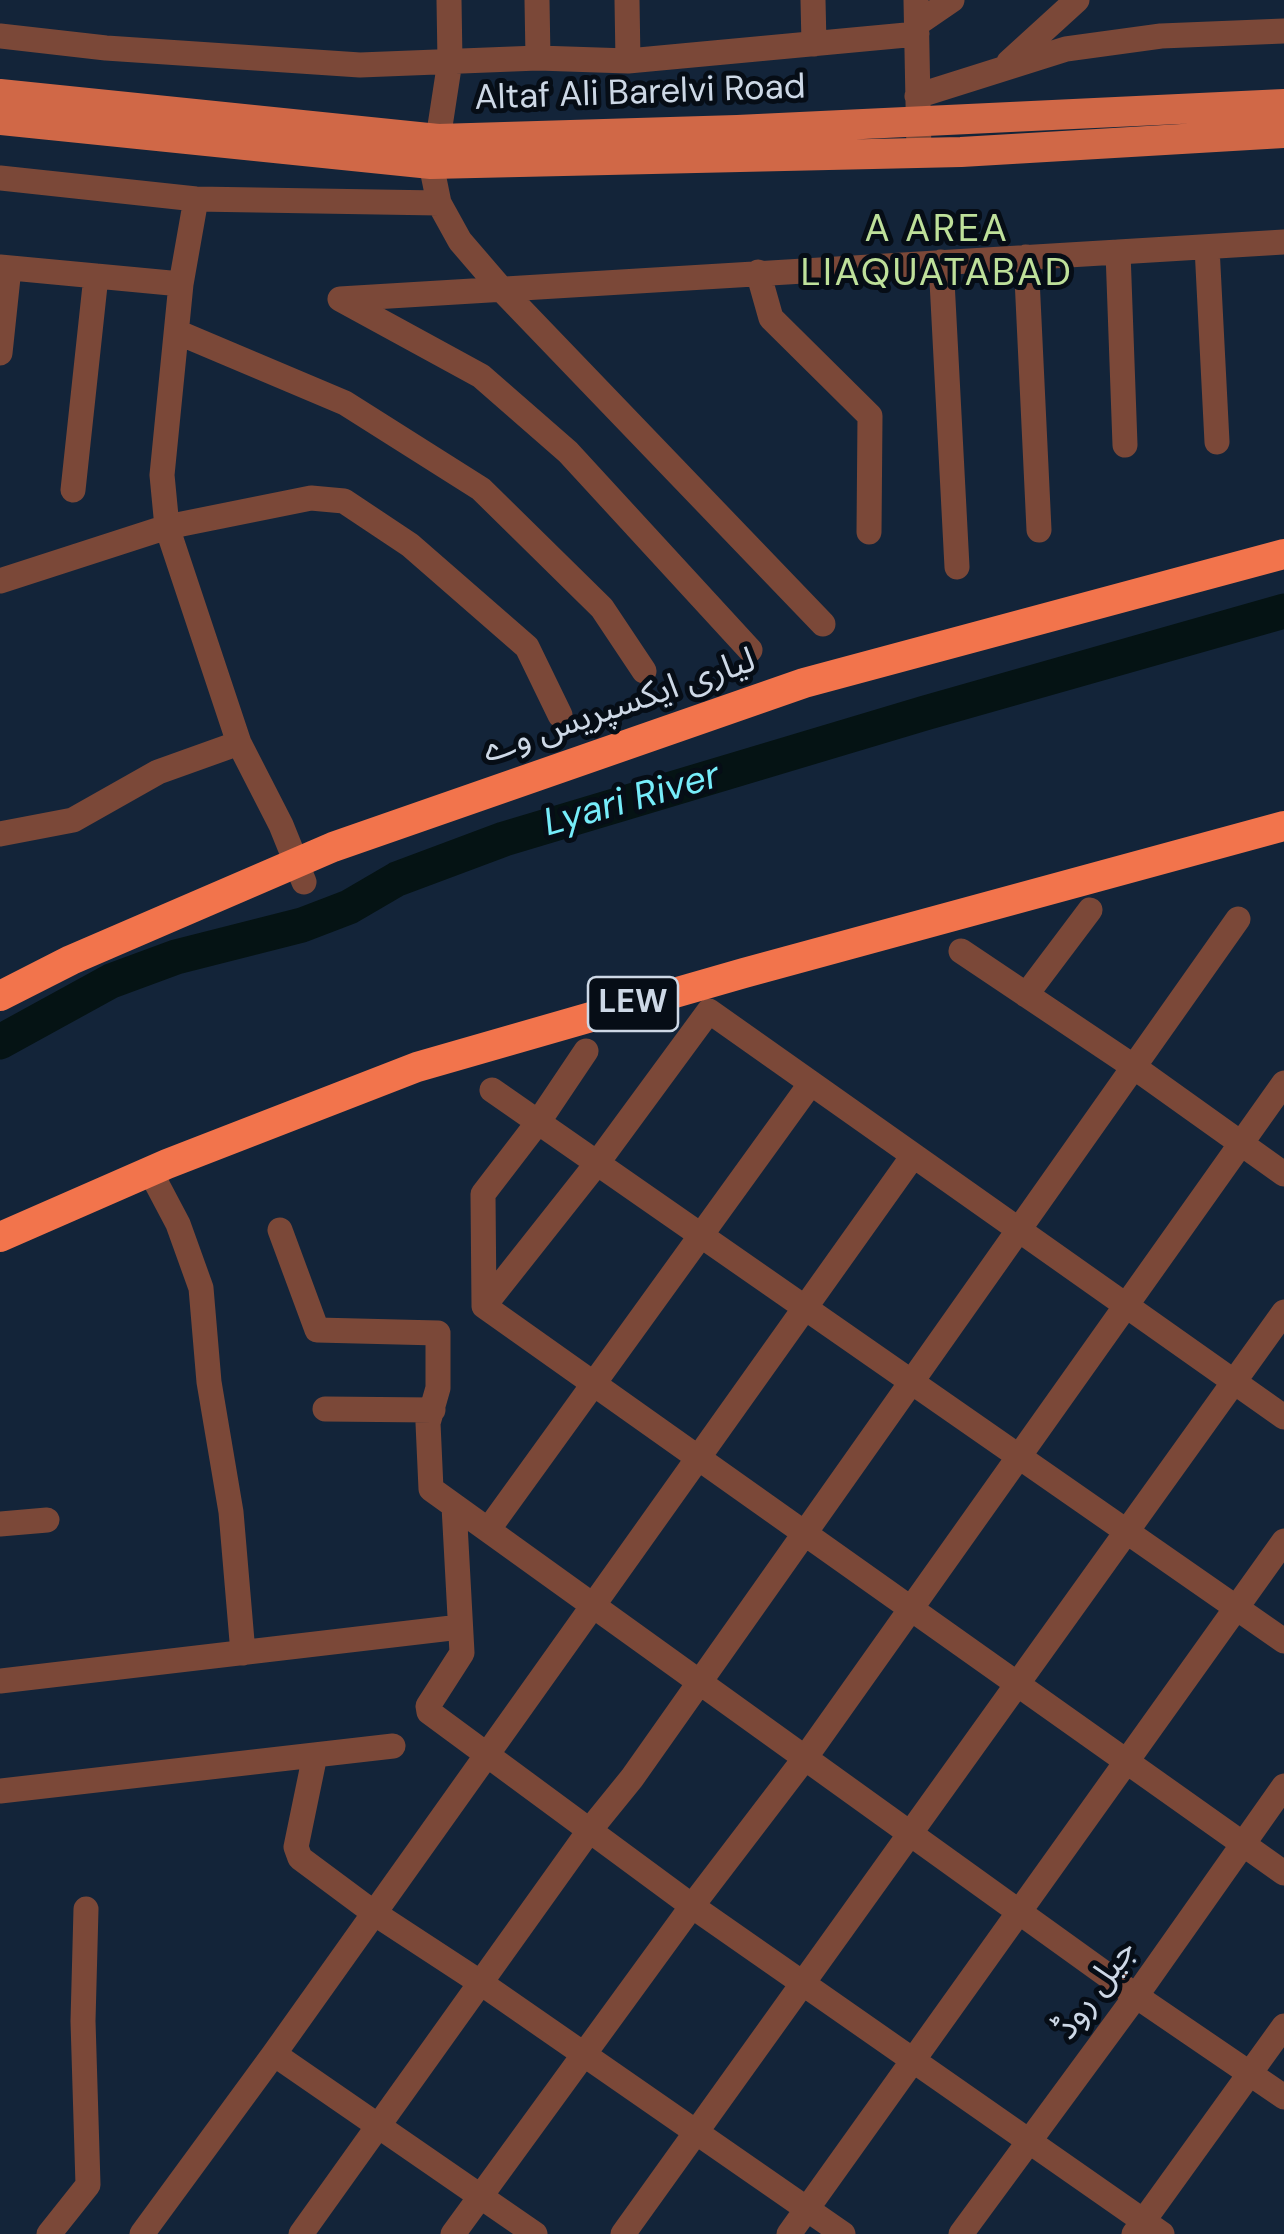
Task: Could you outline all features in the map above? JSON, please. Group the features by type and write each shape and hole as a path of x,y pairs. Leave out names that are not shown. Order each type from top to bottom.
{"highway":[{"name":"لیاری ایکسپریس وے","path":"0,996 71,960 332,847 787,688 1284,554"},
{"name":"LEW","path":"0,1236 150,1171 370,1084 483,1046 1284,826"}],"main road":[{"name":"Altaf Ali Barelvi Road","path":"0,94 434,151 919,153 1284,133"},
{"name":"Altaf Ali Barelvi Road","path":"0,120 391,162 434,151 918,108 1284,104"}],"street":[{"path":"449,0 450,62 434,151 439,203 460,241 503,291 823,624"},
{"path":"537,0 538,58"},
{"path":"627,0 628,62"},
{"path":"813,0 814,44"},
{"path":"0,36 106,48 360,65 538,58 628,62 814,44 916,19 952,0"},
{"path":"1001,68 1077,0"},
{"path":"916,19 919,153"},
{"path":"918,108 1001,68 1066,49 1161,36 1284,31"},
{"path":"0,178 196,199 439,203"},
{"path":"196,199 181,284 162,474 167,527 238,743 281,825 304,882"},
{"path":"750,650 568,452 481,376 340,299 1284,242"},
{"path":"1206,246 1217,442"},
{"path":"1118,252 1125,445"},
{"path":"1026,257 1040,530"},
{"path":"941,262 957,567"},
{"path":"0,353 4,267 181,284"},
{"path":"758,272 771,318 870,416 869,532"},
{"path":"73,490 96,276"},
{"path":"176,332 345,403 481,489 602,608 644,671"},
{"path":"0,581 167,527 311,498 344,501 410,545 527,647 560,716"},
{"path":"0,834 73,820 158,772 238,743"},
{"path":"1026,994 1090,910"},
{"path":"301,2234 589,1831 632,1778 1238,919"},
{"path":"961,951 1284,1174"},
{"path":"484,1306 598,1162 708,1011 1284,1417"},
{"path":"484,1306 483,1194 539,1122 586,1051"},
{"path":"488,1530 811,1083"},
{"path":"453,2234 805,1758 1284,1083"},
{"path":"492,1090 1284,1641"},
{"path":"142,2234 913,1156"},
{"path":"150,1171 178,1224 200,1288 209,1382 231,1512 243,1653"},
{"path":"280,1230 316,1330 438,1332 438,1388 428,1423 432,1490 1136,1996 1284,2097"},
{"path":"484,1306 1284,1873"},
{"path":"623,2234 1284,1312"},
{"path":"324,1409 433,1410"},
{"path":"454,1506 462,1653 428,1706 429,1712 692,1906 1029,2139 1147,2230 1284,2026"},
{"path":"0,1524 48,1520"},
{"path":"788,2234 1284,1540"},
{"path":"0,1681 460,1628"},
{"path":"0,1791 393,1746"},
{"path":"314,1755 297,1854 320,1876 843,2234"},
{"name":"جیل روڈ","path":"961,2234 1284,1786"},
{"path":"50,2234 88,2185 83,2022 86,1909"},
{"path":"274,2054 535,2234"}],"waterway":[{"name":"Lyari River","path":"0,1042 111,981 176,957 302,925 349,907 397,879 504,839 1284,611"}],"district":[{"name":"A AREA LIAQUATABAD","path":"937,253"}]}
